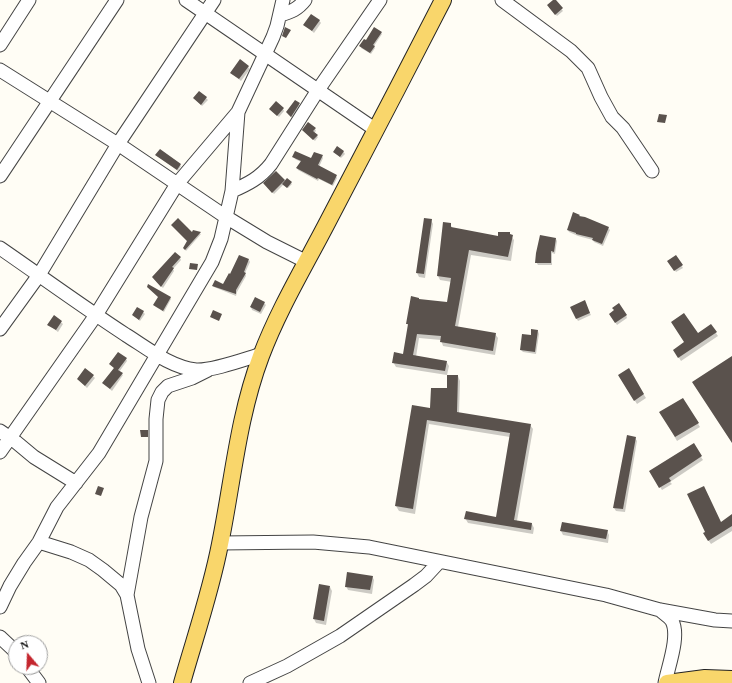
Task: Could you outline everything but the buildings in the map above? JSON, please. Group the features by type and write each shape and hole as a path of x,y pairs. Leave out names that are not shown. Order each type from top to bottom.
{"main road":[{"path":"182,683 201,619 220,543 238,440 253,379 262,354 279,315 443,0"},
{"path":"666,683 705,678 732,679"}],"street":[{"path":"0,46 29,0"},
{"path":"0,176 117,0"},
{"path":"186,0 206,12 376,130"},
{"path":"0,329 39,274 118,144 214,0"},
{"path":"0,452 5,434 96,315 178,184 238,112 266,54 277,26 283,0"},
{"path":"280,15 291,12 305,0"},
{"path":"232,191 252,182 264,172 380,0"},
{"path":"502,0 572,51 588,68 601,97 612,116 624,128 652,171"},
{"path":"0,70 118,144 226,217 267,242 307,262"},
{"path":"0,607 17,574 39,542 57,507 99,453 212,262 221,239 232,191 238,112"},
{"path":"0,248 96,315 157,355 186,368 198,370 211,368 262,354"},
{"path":"149,683 138,649 127,595 141,517 156,460 156,418 158,400 162,392 168,386 192,378 211,368"},
{"path":"5,434 34,457 76,483"},
{"path":"39,542 71,552 89,560 116,580 127,595"},
{"path":"220,543 312,542 369,547 606,595 660,610 716,620 732,621"},
{"path":"250,683 287,666 340,636 414,585 426,576 439,562"},
{"path":"660,610 668,616 672,622 674,631 673,647 666,683"},
{"path":"0,637 8,644"}]}
